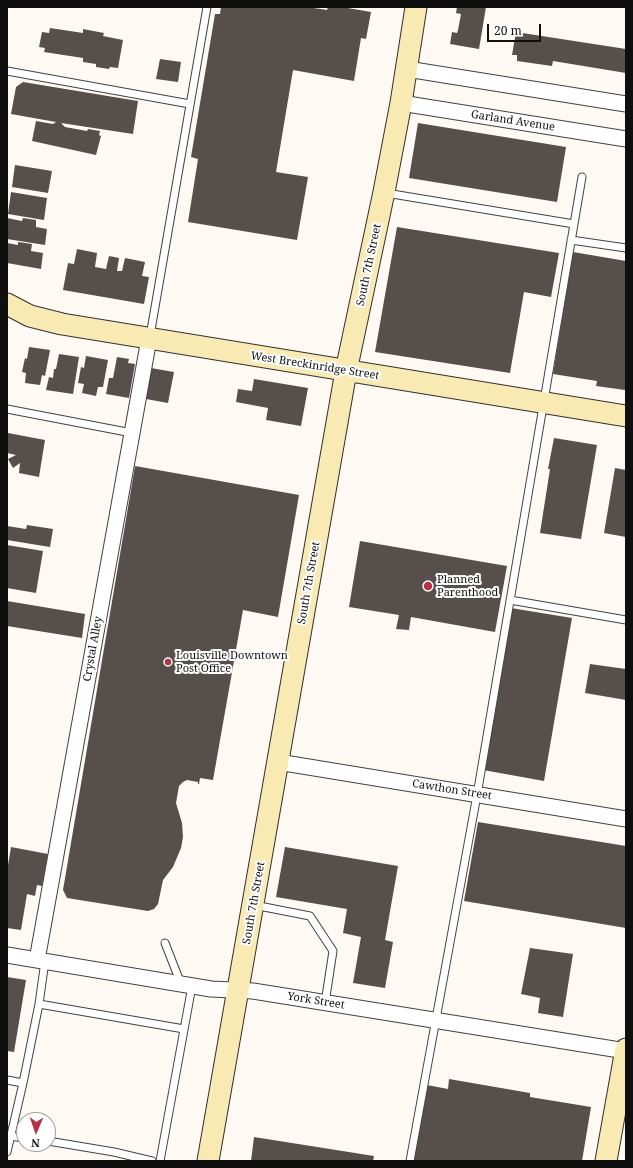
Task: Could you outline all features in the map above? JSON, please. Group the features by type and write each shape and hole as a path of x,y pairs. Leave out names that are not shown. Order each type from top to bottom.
{"street":[{"name":"South 7th Street","path":"208,1161 346,371 384,192 401,103 416,7"},
{"path":"406,69 626,104"},
{"name":"Garland Avenue","path":"401,103 626,139"},
{"name":"West Breckinridge Street","path":"7,304 30,316 62,324 626,416"},
{"name":"Crystal Alley","path":"41,960 149,339"},
{"name":"Cawthon Street","path":"278,762 626,819"},
{"name":"York Street","path":"7,955 187,985 238,991 253,991 626,1050"},
{"path":"606,1161 626,1050"}],"lane":[{"path":"149,339 207,7"},
{"path":"7,71 190,104"},
{"path":"410,1161 477,794 582,177"},
{"path":"384,192 574,224"},
{"path":"571,240 626,248"},
{"path":"7,410 132,433"},
{"path":"510,600 626,620"},
{"path":"253,905 310,916 333,951 325,1003"},
{"path":"160,1161 184,1029 187,985 165,943"},
{"path":"7,1152 10,1126 23,1083 39,1004 41,960"},
{"path":"39,1004 184,1029"},
{"path":"7,1080 23,1083"},
{"path":"10,1136 16,1137"},
{"path":"56,1142 114,1152 152,1161"}],"building":[{"path":"221,7 307,7 327,10 328,7 342,7 371,12 366,39 361,38 354,81 293,70 276,172 308,177 297,240 188,222 198,159 191,157 215,14 220,14"},
{"path":"457,7 486,7 479,49 450,44 452,32 457,33 458,30 461,14 456,13"},
{"path":"50,28 83,33 83,29 104,33 103,36 123,40 118,68 110,67 109,69 96,67 96,64 83,62 83,58 44,52 45,48 39,47 42,32 49,33"},
{"path":"516,32 626,49 626,73 553,61 552,66 517,61 517,55 512,55"},
{"path":"160,59 181,62 178,82 156,79"},
{"path":"23,82 138,101 133,134 61,123 65,127 87,131 88,129 100,131 99,135 101,136 96,155 32,141 36,121 53,124 56,122 11,114 16,87"},
{"path":"418,123 566,147 557,202 409,178"},
{"path":"15,165 52,171 48,193 12,187"},
{"path":"11,192 47,198 44,220 8,214"},
{"path":"7,218 22,221 23,218 36,220 36,227 47,229 45,245 7,239"},
{"path":"397,227 559,253 551,297 524,292 510,373 375,352"},
{"path":"18,242 32,244 31,251 43,253 41,269 7,263 7,243 18,245"},
{"path":"77,249 97,253 95,267 106,269 109,256 119,258 117,271 122,271 125,258 145,262 142,276 149,277 144,304 63,290 68,263 74,264"},
{"path":"573,252 626,261 625,390 596,386 597,381 553,374"},
{"path":"29,347 50,350 45,376 42,375 40,385 25,383 26,373 22,372 25,358 27,359"},
{"path":"59,354 79,357 73,394 46,390 49,377 53,378 54,369 56,369"},
{"path":"86,356 108,360 103,387 98,387 96,396 82,393 84,384 78,383 81,367 84,368"},
{"path":"117,357 129,359 128,363 135,364 129,398 106,394 109,378 113,378"},
{"path":"151,368 174,372 168,403 146,399"},
{"path":"254,379 308,388 301,426 266,420 268,408 236,402 238,389 252,391"},
{"path":"8,433 45,440 39,477 19,473 20,463 13,468 8,459 16,455 7,453"},
{"path":"554,438 597,445 581,539 540,533 550,469 548,469"},
{"name":"Louisville Downtown Post Office","path":"135,466 299,495 278,617 243,610 213,780 200,778 198,784 198,782 187,780 179,786 176,803 182,823 183,837 181,848 173,867 163,880 158,904 154,909 148,911 67,898 63,890"},
{"path":"615,468 626,470 626,537 604,533"},
{"path":"27,525 53,529 50,547 7,540 7,526 26,529"},
{"name":"Planned Parenthood","path":"360,541 507,566 495,632 411,617 409,630 396,629 399,615 349,607"},
{"path":"7,545 43,551 36,593 7,588"},
{"path":"7,601 85,614 82,638 7,626"},
{"path":"511,608 572,618 544,781 483,770"},
{"path":"590,664 626,669 626,700 585,693"},
{"path":"478,822 626,846 626,928 464,901"},
{"path":"11,847 48,854 42,886 37,885 35,896 27,894 21,930 7,928 7,871"},
{"path":"285,847 398,866 385,940 393,942 385,988 353,983 361,937 343,933 347,909 276,897"},
{"path":"530,948 573,954 563,1017 538,1013 540,998 521,994"},
{"path":"7,977 26,980 14,1052 7,1051"},
{"path":"449,1079 530,1093 530,1097 591,1107 582,1161 414,1161 427,1085 448,1089"},
{"path":"254,1137 374,1156 373,1161 251,1161"}],"place":[{"name":"Planned Parenthood","path":"428,586"},
{"name":"Louisville Downtown Post Office","path":"168,662"}]}
